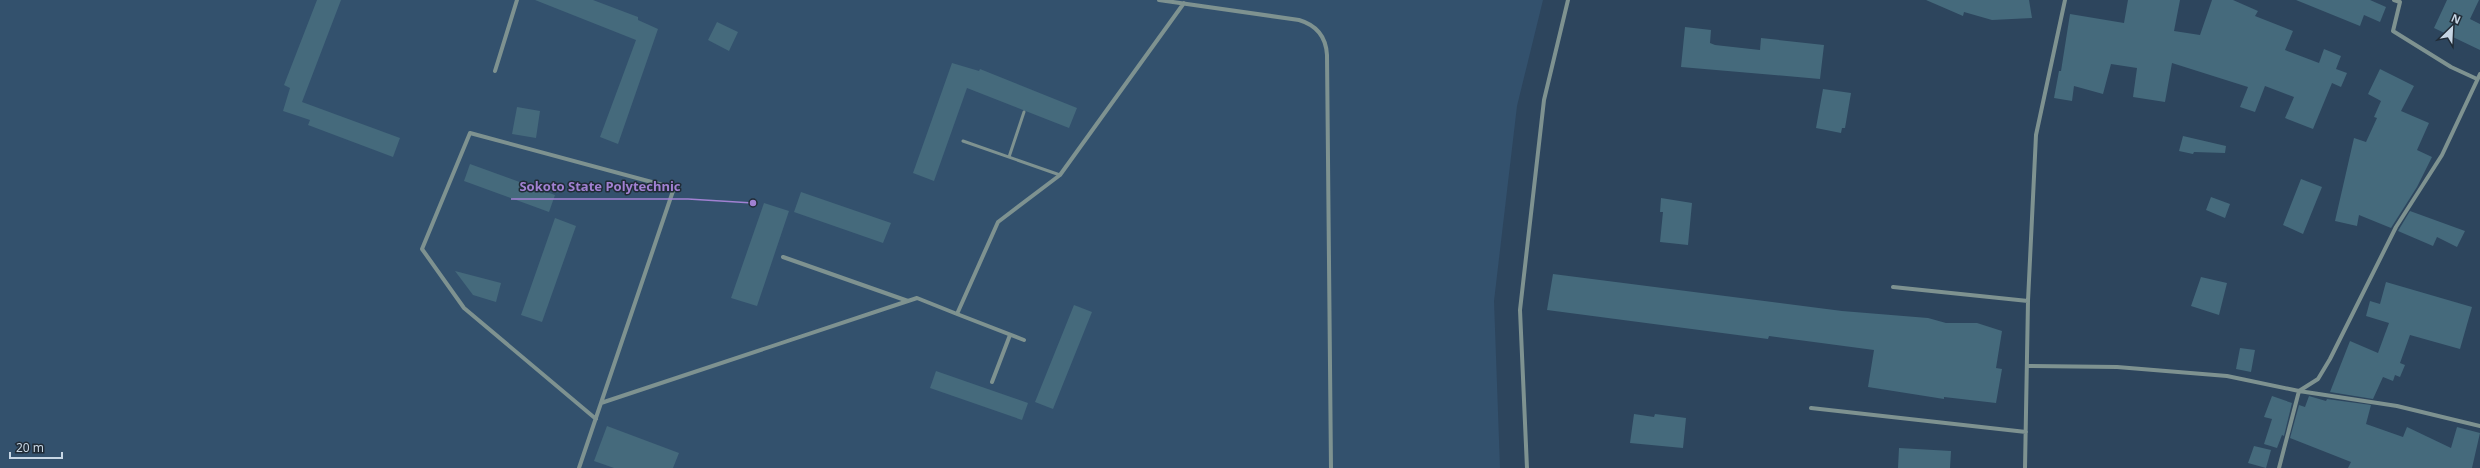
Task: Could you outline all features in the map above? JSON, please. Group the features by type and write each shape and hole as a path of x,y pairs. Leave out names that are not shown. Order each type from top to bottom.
{"street":[{"path":"495,71 517,0"},
{"path":"1159,0 1299,20 1314,27 1324,40 1327,55 1331,468"},
{"path":"1527,468 1520,310 1544,100 1568,0"},
{"path":"2025,468 2028,301 2036,135 2065,0"},
{"path":"2394,0 2400,2 2393,31 2451,67 2477,79"},
{"path":"957,314 998,222 1060,175 1184,3"},
{"path":"2279,468 2299,391 2318,379 2330,359 2396,227 2442,156 2480,74"},
{"path":"579,468 596,419 674,188 470,134 422,249 464,308 596,419"},
{"path":"783,257 908,301"},
{"path":"1893,287 2028,301"},
{"path":"601,403 917,298 1024,340"},
{"path":"992,382 1010,335"},
{"path":"2027,366 2117,367 2194,372 2299,391 2397,406 2480,426"},
{"path":"1811,408 2026,432"}],"lane":[{"path":"1009,157 1024,112"},
{"path":"963,140 1060,175"}],"shaded area":[{"path":"0,0 1543,0 1517,106 1494,301 1500,468 0,468"}],"building":[{"path":"317,0 341,0 302,102 400,138 393,157 308,125 310,120 283,111 290,88 284,85"},
{"path":"535,0 593,0 638,17 638,20 658,29 618,144 600,137 636,40"},
{"path":"1926,0 2029,0 2032,18 1992,20 1964,12 1963,16"},
{"path":"2128,0 2180,0 2174,31 2200,35 2212,0 2233,0 2258,11 2255,16 2293,31 2285,50 2319,63 2324,49 2341,56 2336,69 2347,73 2341,87 2332,83 2313,129 2285,118 2294,97 2265,86 2255,112 2240,107 2248,87 2172,63 2165,102 2133,97 2137,68 2111,64 2103,94 2074,86 2072,101 2054,98 2059,71 2061,71 2070,14 2124,23"},
{"path":"2296,0 2370,0 2386,7 2380,22 2364,15 2360,26"},
{"path":"2447,0 2479,0 2470,19 2480,24 2480,50 2434,28"},
{"path":"717,22 738,32 729,51 708,40"},
{"path":"1685,27 1711,30 1710,43 1715,45 1760,50 1761,38 1824,45 1820,79 1681,67"},
{"path":"952,63 979,71 980,69 1077,108 1069,128 967,88 934,181 913,173"},
{"path":"2380,69 2414,86 2401,111 2429,123 2417,150 2432,157 2417,187 2391,228 2359,215 2357,226 2335,221 2354,138 2366,142 2377,118 2374,117 2381,101 2368,94"},
{"path":"1823,89 1851,93 1845,128 1842,128 1841,133 1816,128"},
{"path":"517,107 540,111 536,138 512,134"},
{"path":"2183,136 2226,146 2225,153 2194,152 2193,154 2179,151"},
{"path":"470,164 555,195 549,212 464,181"},
{"path":"2301,179 2322,187 2303,234 2283,225"},
{"path":"801,192 891,223 883,243 794,212"},
{"path":"2211,197 2230,204 2225,218 2206,210"},
{"path":"1661,198 1692,203 1688,245 1660,242 1663,212 1660,212"},
{"path":"764,203 789,211 757,306 731,298"},
{"path":"2410,211 2465,231 2457,247 2437,237 2433,246 2398,231"},
{"path":"555,218 576,226 542,322 521,315"},
{"path":"455,271 501,283 496,302 473,295"},
{"path":"1553,274 1842,311 1928,318 1946,323 1977,323 2002,331 1996,368 2002,369 1996,403 1944,397 1944,399 1868,387 1874,350 1769,336 1768,339 1547,310"},
{"path":"2201,277 2227,283 2219,315 2191,306"},
{"path":"2386,282 2472,307 2460,349 2410,335 2400,363 2405,365 2400,377 2395,375 2393,381 2383,377 2373,399 2330,392 2350,341 2378,353 2389,323 2366,316 2370,301 2380,304"},
{"path":"1074,305 1092,312 1053,409 1035,402"},
{"path":"2240,348 2255,350 2251,372 2236,369"},
{"path":"936,371 1028,403 1022,420 930,388"},
{"path":"2272,396 2292,403 2284,436 2282,435 2277,448 2264,444 2272,419 2264,417"},
{"path":"2309,396 2326,401 2327,399 2371,405 2366,424 2403,437 2407,427 2451,448 2457,427 2480,433 2472,468 2348,468 2351,462 2290,438 2299,405 2305,407"},
{"path":"1634,414 1654,417 1655,414 1686,418 1683,448 1630,443"},
{"path":"607,426 679,453 673,468 614,468 594,461"},
{"path":"2254,446 2271,450 2266,468 2248,463"},
{"path":"1899,448 1951,451 1950,468 1898,468"}],"place":[{"name":"Sokoto State Polytechnic","path":"753,203"}]}
